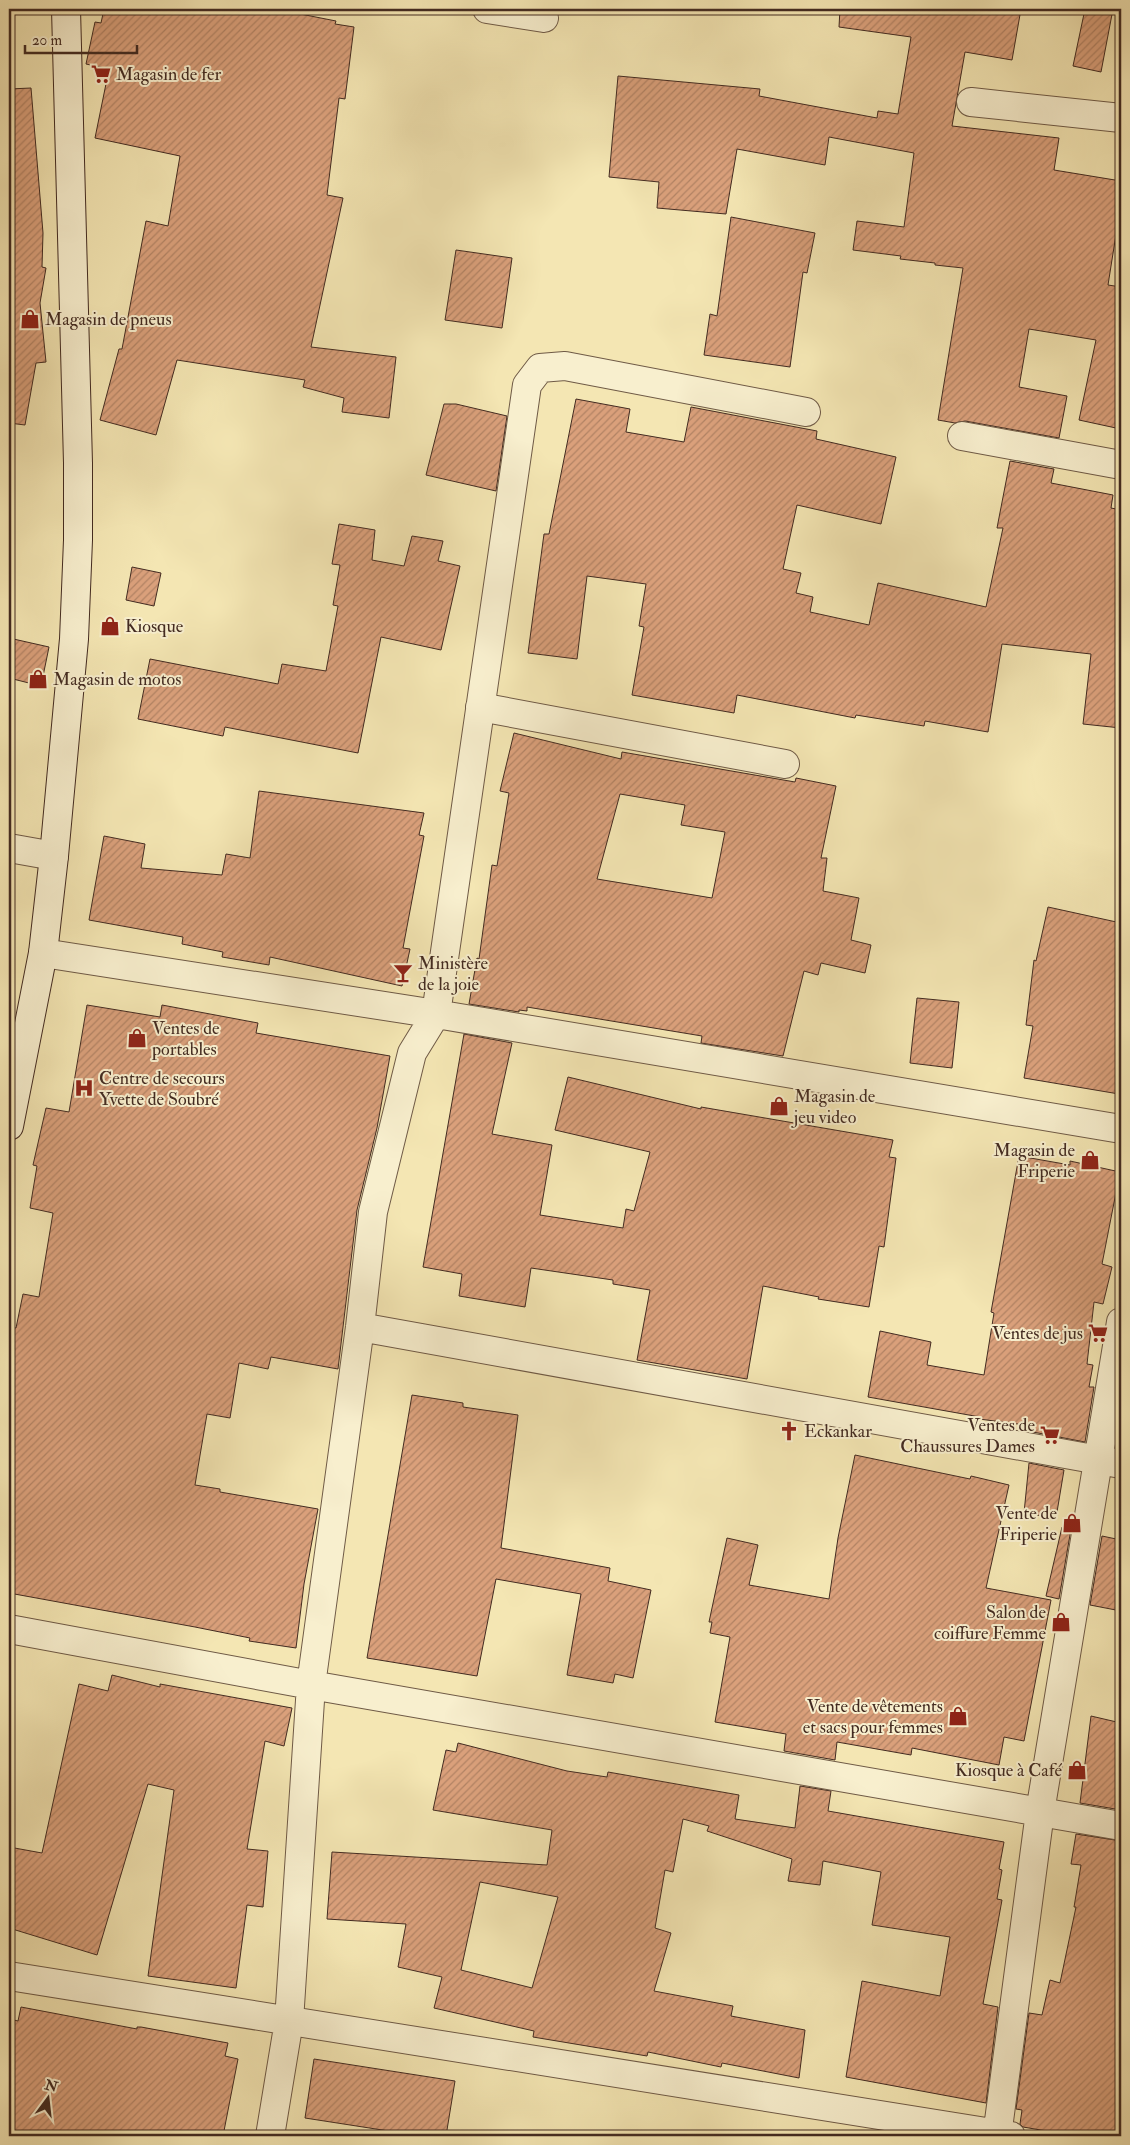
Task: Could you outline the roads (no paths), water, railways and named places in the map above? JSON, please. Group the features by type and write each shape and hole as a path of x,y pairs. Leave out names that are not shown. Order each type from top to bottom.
{"street":[{"path":"9,1126 43,953 74,639 78,540 78,463 66,9"},
{"path":"487,9 544,18"},
{"path":"971,102 1121,118"},
{"path":"270,2136 289,2021 312,1685 360,1327 373,1212 412,1053 436,1014 527,385 540,368 565,366 806,412"},
{"path":"962,436 1121,465"},
{"path":"480,707 785,764"},
{"path":"9,848 54,856"},
{"path":"43,953 436,1014 1121,1129"},
{"path":"9,1976 1002,2135 1040,1812 1110,1462 1121,1322"},
{"path":"360,1327 1110,1462"},
{"path":"9,1629 312,1685 1121,1826"}],"place":[{"name":"Magasin de fer","path":"101,74"},
{"name":"Magasin de pneus","path":"30,319"},
{"name":"Kiosque","path":"110,626"},
{"name":"Magasin de motos","path":"38,679"},
{"name":"Ministère de la joie","path":"403,973"},
{"name":"Ventes de portables","path":"137,1038"},
{"name":"Centre de secours Yvette de Soubré","path":"84,1088"},
{"name":"Magasin de jeu video","path":"779,1106"},
{"name":"Magasin de Friperie","path":"1090,1160"},
{"name":"Ventes de jus","path":"1098,1333"},
{"name":"Eckankar","path":"789,1431"},
{"name":"Ventes de Chaussures Dames","path":"1050,1435"},
{"name":"Vente de Friperie","path":"1072,1523"},
{"name":"Salon de coiffure Femme","path":"1061,1622"},
{"name":"Vente de vêtements et sacs pour femmes","path":"958,1716"},
{"name":"Kiosque à Café","path":"1077,1770"}]}
